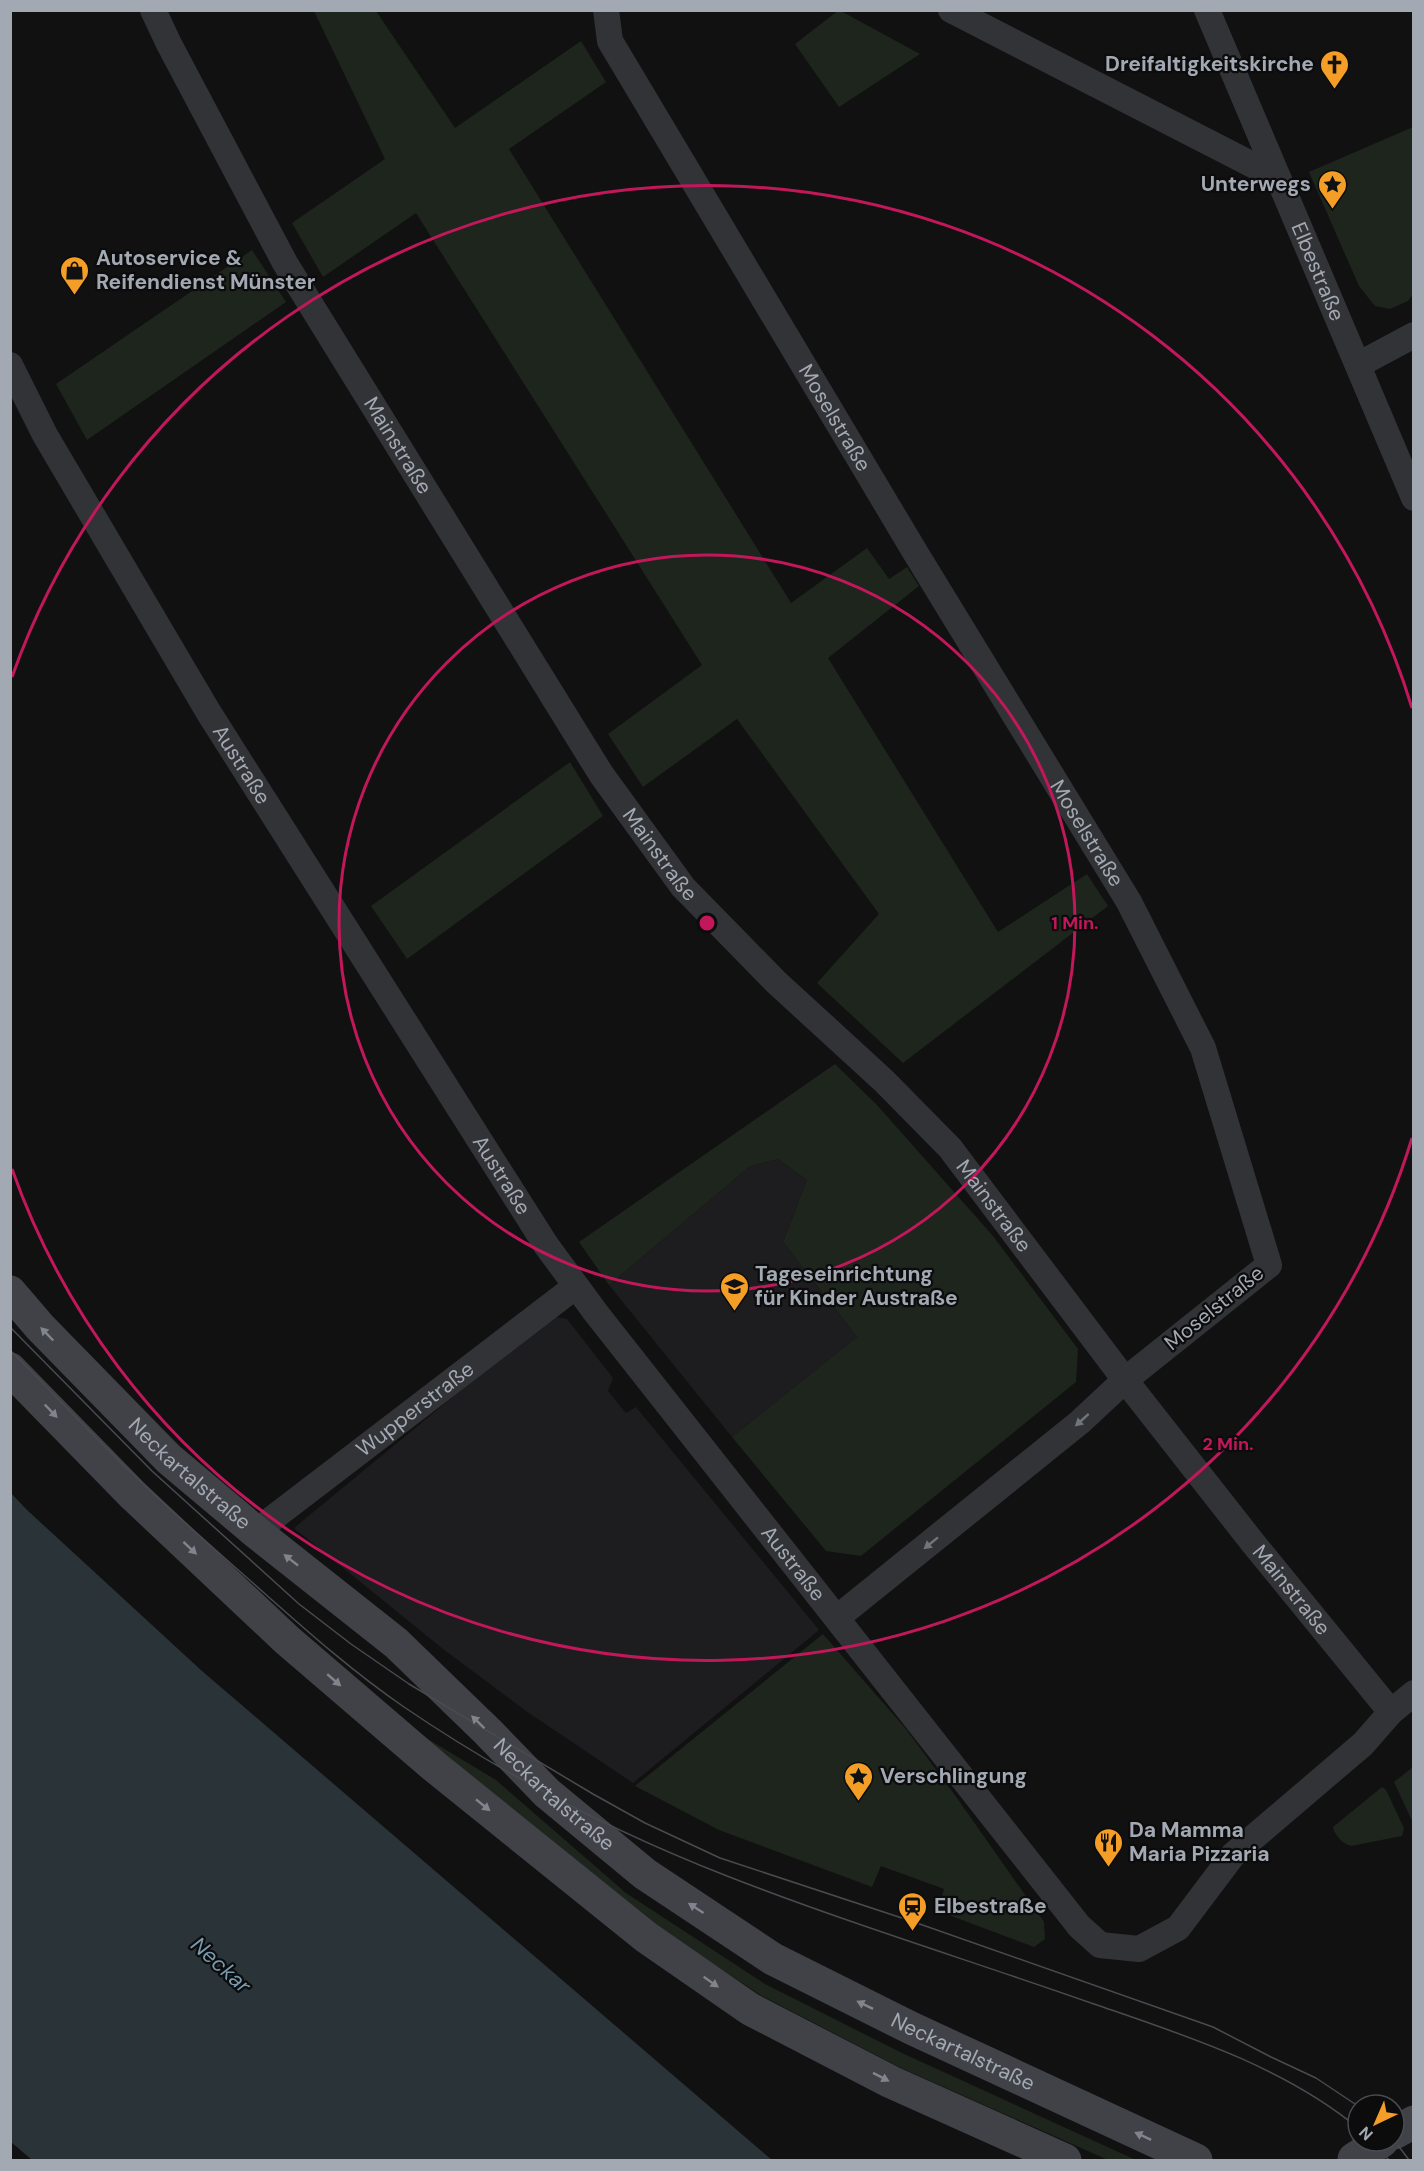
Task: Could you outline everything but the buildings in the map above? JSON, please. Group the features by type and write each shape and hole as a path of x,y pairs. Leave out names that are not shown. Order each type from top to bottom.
{"main road":[{"name":"Neckartalstraße","path":"10,1292 40,1327 169,1459 257,1533 396,1643 547,1793 645,1874 773,1959 911,2028 1196,2160"},
{"path":"10,1369 132,1494 287,1640 435,1767 646,1937 750,2009 891,2082 1065,2160"}],"street":[{"name":"Mainstraße","path":"153,10 285,263 601,774 683,887 776,982 884,1081 950,1148 1125,1380 1253,1544 1391,1712"},
{"name":"Moselstraße","path":"606,10 610,41 903,531 1129,902 1203,1048 1269,1265 1125,1380 1080,1422 838,1617"},
{"path":"951,10 1278,178"},
{"name":"Elbestraße","path":"1207,10 1413,498"},
{"path":"1358,365 1413,335"},
{"name":"Austraße","path":"10,365 45,435 208,713 546,1245 1079,1926 1100,1945 1139,1949 1178,1928 1233,1855 1363,1744 1391,1712"},
{"name":"Wupperstraße","path":"257,1533 273,1518 576,1286"},
{"path":"1391,1712 1413,1693"}],"shaded area":[{"path":"839,10 920,54 839,107 795,44"},
{"path":"314,11 376,11 455,128 581,41 606,82 509,149 791,603 867,548 889,579 907,567 919,586 828,658 998,932 1087,874 1108,906 903,1063 817,983 879,914 737,719 643,787 608,734 702,665 416,213 323,277 292,223 385,159"},
{"path":"1413,127 1413,294 1408,301 1390,309 1375,306 1359,286 1309,172"},
{"path":"252,250 286,302 87,440 56,384"},
{"path":"570,762 603,816 407,959 371,906"},
{"path":"835,1064 877,1105 993,1236 1078,1349 1076,1382 861,1556 826,1551 732,1437 857,1337 783,1242 807,1180 778,1159 749,1167 609,1285 579,1242"},
{"name":"Tageseinrichtung für Kinder Austraße","path":"778,1159 807,1180 783,1242 857,1337 732,1437 609,1285 749,1167"},
{"path":"551,1316 567,1319 613,1378 608,1391 616,1401 626,1413 636,1407 819,1630 633,1783 526,1711 443,1649 294,1528"},
{"path":"823,1634 906,1729 1044,1922 1045,1939 1034,1947 938,1911 944,1889 881,1866 872,1887 719,1830 635,1786"},
{"path":"428,1739 496,1780 626,1893 765,1984 902,2053 1136,2160 1108,2160 901,2068 762,1996 622,1903 423,1748"},
{"path":"1413,1767 1413,1823 1394,1782"},
{"path":"1382,1787 1386,1790 1404,1828 1402,1836 1351,1846 1345,1843 1337,1836 1333,1827"}],"water":[{"name":"Neckar","path":"10,1492 202,1671 772,2160 32,2160 11,2142"}],"tram line":[{"path":"10,1327 152,1471 299,1604 409,1684 593,1794 645,1823 720,1858 914,1922 1213,2027 1316,2078 1346,2098"},
{"path":"10,1350 152,1492 322,1644 404,1707 520,1779 643,1841 727,1876 1232,2054 1298,2087 1346,2119"},
{"path":"1382,2153 1389,2160"},
{"path":"1404,2153 1409,2160"}],"place":[{"name":"Dreifaltigkeitskirche","path":"1335,90"},
{"name":"Unterwegs","path":"1332,210"},
{"name":"Autoservice & Reifendienst Münster","path":"75,296"},
{"name":"Tageseinrichtung für Kinder Austraße","path":"734,1312"},
{"name":"Verschlingung","path":"859,1802"},
{"name":"Da Mamma Maria Pizzaria","path":"1108,1868"},
{"name":"Elbestraße","path":"913,1932"}]}
